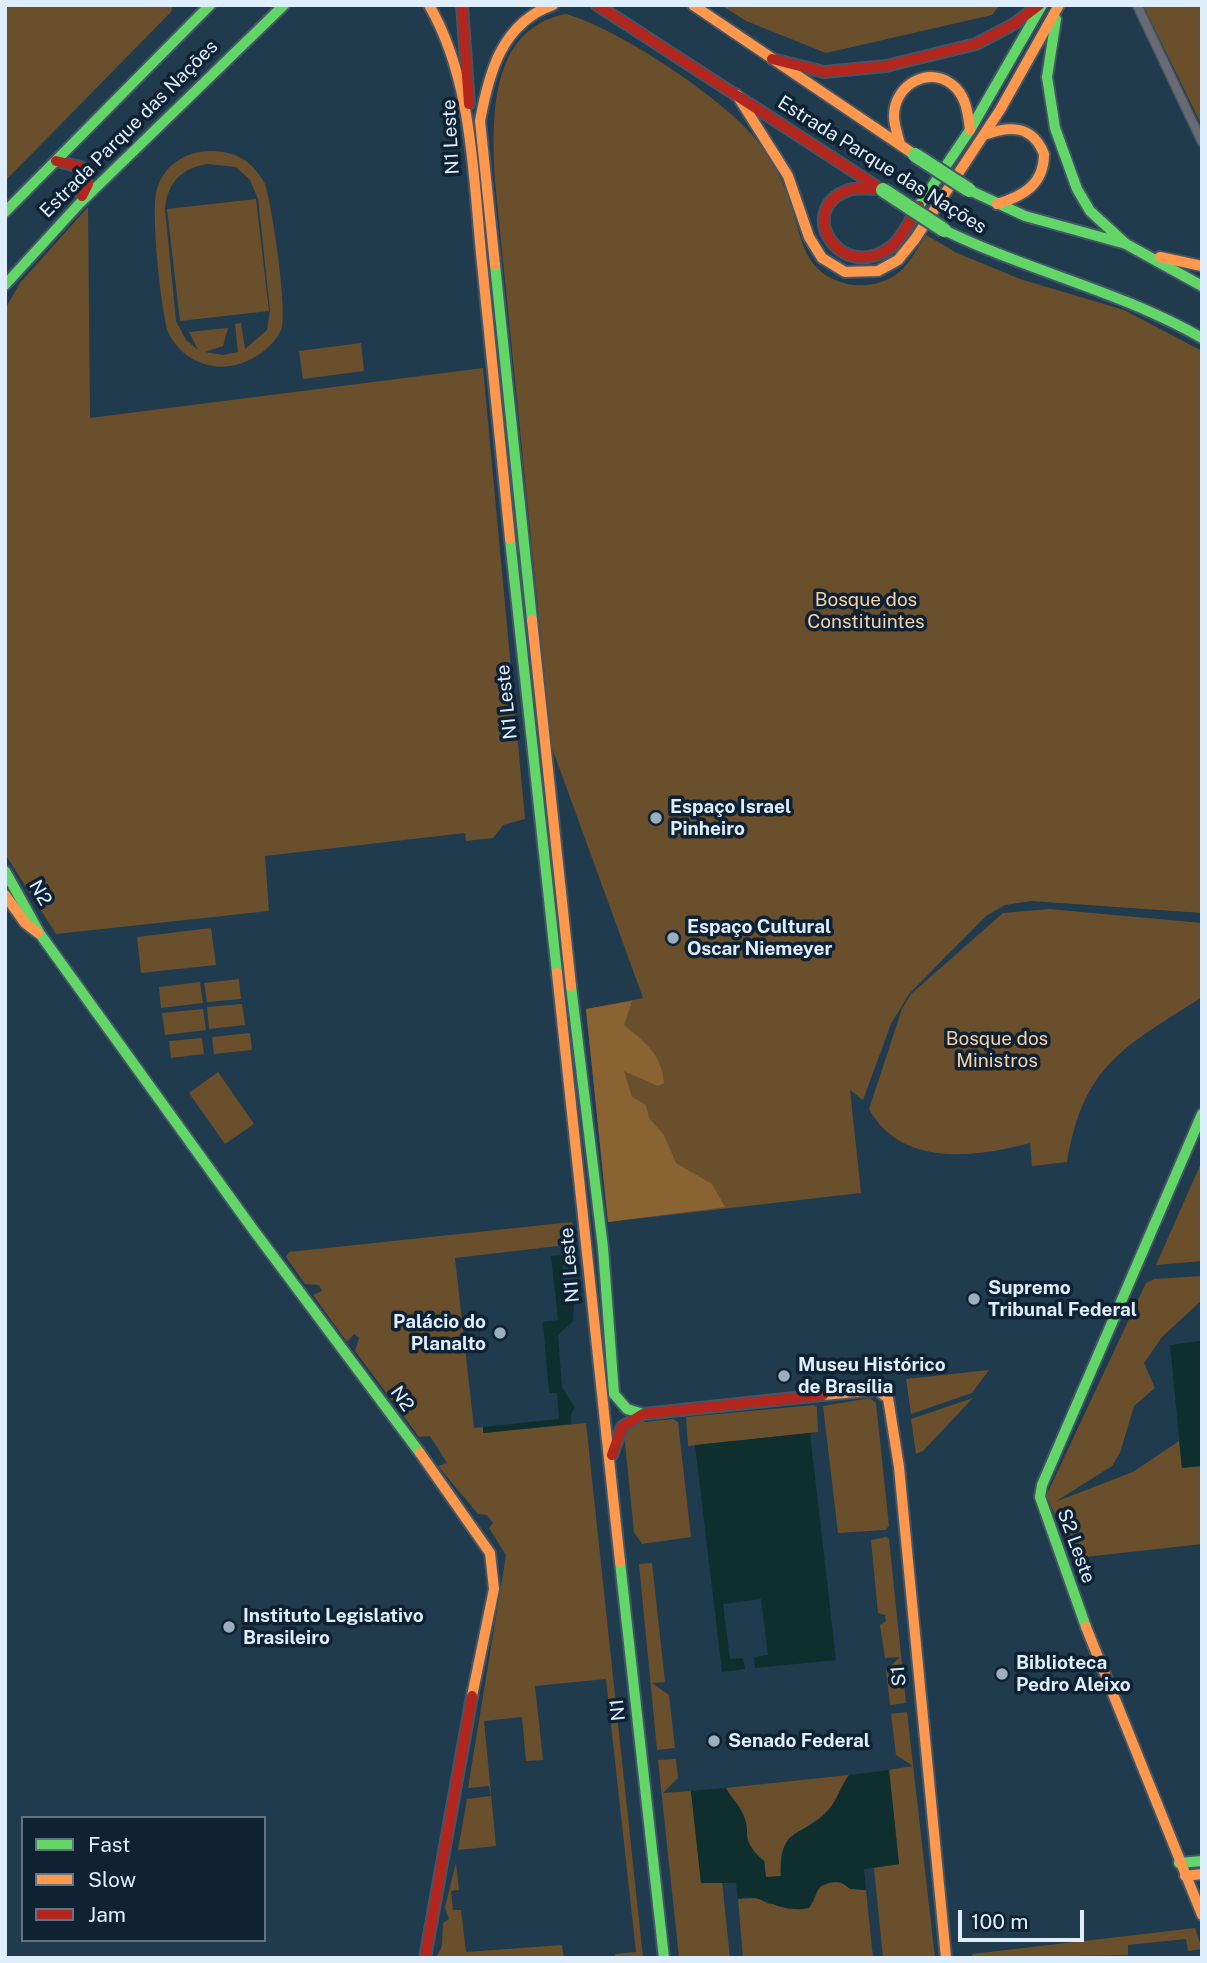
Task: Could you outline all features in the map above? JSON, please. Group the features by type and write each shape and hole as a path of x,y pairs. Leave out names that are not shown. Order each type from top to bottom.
{"main road":[{"path":"186,27 201,5"},
{"name":"Estrada Parque das Nações","path":"5,212 210,5"},
{"name":"Estrada Parque das Nações","path":"5,285 79,204 284,5"},
{"path":"429,5 444,31 458,72 477,169"},
{"name":"N1 Leste","path":"462,5 467,81 603,1248 614,1394 627,1409 643,1414"},
{"path":"477,169 480,121 494,64 517,24 536,11 553,5"},
{"name":"Estrada Parque das Nações","path":"583,5 600,8 944,230 982,251 1122,297 1202,338"},
{"name":"Estrada Parque das Nações","path":"693,5 970,190 997,204 1052,225 1126,244 1154,257 1202,286"},
{"path":"772,60 824,72 886,66 976,44 1014,24 1041,5"},
{"path":"882,190 850,188 829,201 822,222 825,235 835,249 848,257 862,259 874,257 893,245 970,130 1041,5"},
{"path":"737,95 774,149 790,180 815,247 831,266 845,272 876,272 902,256 986,134 1059,6"},
{"path":"1059,6 1047,78 1055,128 1083,200 1104,227 1126,244"},
{"path":"900,144 892,118 896,95 906,84 921,78 935,77 948,81 960,90 967,100 970,130"},
{"path":"986,134 1011,124 1024,128 1034,135 1044,156 1044,167 1028,191 997,204"},
{"path":"56,161 81,167 86,176 88,184 79,204"},
{"name":"N1 Leste","path":"477,169 527,711 610,1459"},
{"path":"1154,257 1173,257 1192,266 1202,266"},
{"name":"N2","path":"5,871 40,934 198,1154 469,1519 490,1553 494,1589 452,1795 425,1958"},
{"name":"N2","path":"5,895 25,923 40,934"},
{"name":"S2 Leste","path":"1202,1114 1042,1485 1040,1497 1077,1602 1202,1915"},
{"name":"S1","path":"643,1414 866,1390 884,1393 891,1406 899,1467 946,1958"},
{"path":"610,1459 622,1427 643,1414"},
{"name":"N1","path":"610,1459 664,1958"},
{"path":"1182,1870 1202,1861"},
{"path":"1182,1870 1202,1874"}],"street":[{"path":"1137,5 1202,142"}],"green space":[{"path":"5,5 173,5 171,12 5,181"},
{"path":"721,5 1000,5 992,15 826,53 746,21"},
{"path":"1143,5 1202,5 1202,126"},
{"name":"Bosque dos Constituintes","path":"566,14 612,34 667,66 739,121 761,146 777,172 807,254 824,274 848,284 874,284 886,280 906,265 926,235 957,253 1020,279 1124,310 1202,351 1202,913 1031,901 1005,905 986,916 909,994 891,1024 863,1100 850,1090 861,1193 608,1222 586,1009 643,998 552,748 494,157 496,105 500,80 508,57 522,38 540,23"},
{"path":"218,151 235,155 254,169 265,184 275,233 281,279 282,327 265,350 252,359 232,366 203,364 182,351 168,332 162,303 155,217 157,189 170,167 184,157 200,152","holes":["207,164 236,167 250,180 258,199 270,310 267,330 245,349 241,323 235,324 238,352 223,355 205,352 223,346 228,328 189,332 198,350 186,340 176,321 165,209 169,192 183,173"]},
{"path":"256,199 269,311 180,321 167,209"},
{"path":"88,207 90,418 483,368 525,819 503,825 493,838 466,841 465,833 265,856 269,911 56,934 5,854 5,309 20,283"},
{"path":"361,343 364,371 303,379 299,351"},
{"name":"Bosque dos Ministros","path":"1049,909 1202,923 1202,997 1129,1046 1096,1080 1074,1129 1067,1162 1032,1166 1030,1143 963,1154 919,1149 900,1141 883,1128 869,1109 902,1009 911,994 1003,913"},
{"path":"211,928 216,965 141,973 137,937"},
{"path":"239,979 241,999 207,1002 204,983"},
{"path":"200,982 203,1003 161,1008 159,987"},
{"path":"242,1004 245,1025 209,1029 207,1007"},
{"path":"203,1009 206,1030 165,1035 162,1013"},
{"path":"250,1033 252,1050 214,1054 212,1037"},
{"path":"202,1038 204,1054 171,1058 169,1041"},
{"path":"218,1072 254,1124 225,1144 189,1093"},
{"path":"1202,1161 1202,1261 1156,1265"},
{"path":"572,1222 575,1244 455,1258 474,1428 483,1427 484,1433 586,1423 643,1958 616,1958 615,1954 636,1952 606,1679 535,1686 543,1760 526,1761 522,1717 484,1721 496,1846 458,1850 467,1799 491,1796 489,1786 468,1788 506,1555 489,1528 493,1523 487,1515 478,1514 438,1466 447,1463 430,1436 419,1437 355,1351 359,1338 354,1334 347,1342 313,1295 322,1291 319,1285 305,1284 286,1257 289,1252"},
{"path":"1202,1276 1202,1300 1162,1337 1144,1363 1155,1388 1134,1406 1120,1453 1112,1466 1055,1502 1133,1472 1179,1441 1182,1467 1202,1466 1202,1544 1076,1558 1046,1496 1146,1283 1154,1279"},
{"path":"989,1370 972,1393 911,1414 906,1379"},
{"path":"870,1398 876,1403 889,1526 885,1530 838,1533 823,1406"},
{"path":"973,1398 923,1451 916,1454 911,1419"},
{"path":"814,1405 817,1407 818,1432 688,1446 686,1417"},
{"path":"673,1419 678,1422 691,1537 642,1544 634,1532 624,1434 636,1423"},
{"path":"886,1537 889,1539 906,1703 890,1705 886,1670 900,1657 885,1658 880,1625 886,1621 885,1615 878,1613 871,1540"},
{"path":"652,1563 665,1682 652,1683 669,1695 675,1748 657,1750 639,1564"},
{"path":"907,1712 935,1958 883,1958 874,1868 899,1864 889,1770 913,1766 896,1755 891,1714"},
{"path":"676,1759 678,1778 663,1793 691,1791 701,1882 722,1881 730,1958 679,1958 658,1760"},
{"path":"849,1775 829,1809 787,1842 781,1861 781,1876 766,1878 764,1861 749,1843 738,1807 726,1788"},
{"path":"456,1863 459,1890 451,1891 453,1910 461,1910 466,1952 562,1945 564,1958 437,1956 442,1946 443,1923 449,1919 445,1907"},
{"path":"832,1882 866,1890 873,1958 743,1958 738,1899 758,1898 768,1904 813,1902 817,1888"},
{"path":"1195,1928 1202,1949 1188,1951 1186,1939 1128,1945 1128,1955 972,1958 972,1954"}],"shaded area":[{"path":"632,1001 624,1025 645,1043 656,1057 664,1083 658,1086 624,1071 632,1097 646,1105 649,1118 664,1135 676,1163 712,1184 725,1207 608,1222 586,1009"},
{"path":"566,1255 561,1274 574,1305 573,1321 558,1335 562,1387 575,1408 571,1414 571,1424 483,1433 483,1427 559,1419 557,1393 549,1393 543,1322 558,1320 551,1256"},
{"path":"1202,1334 1202,1466 1182,1468 1170,1345 1200,1341"},
{"path":"810,1433 836,1660 755,1668 754,1657 768,1655 761,1599 723,1604 730,1659 743,1658 745,1669 722,1672 695,1445"},
{"path":"889,1770 899,1864 864,1869 866,1890 850,1889 841,1882 832,1882 819,1889 809,1908 798,1909 754,1898 738,1899 736,1883 701,1883 691,1791 726,1788 742,1812 748,1842 764,1861 766,1877 781,1876 784,1848 788,1841 829,1810 849,1775"}],"traffic: fast":[{"path":"5,212 210,5"},
{"path":"5,285 79,204 284,5"},
{"path":"919,206 970,130 1042,5"},
{"path":"1056,19 1047,77 1055,128 1077,189 1090,211 1126,244"},
{"path":"915,155 969,190"},
{"path":"883,190 944,230"},
{"path":"969,190 1025,216 1126,244 1202,286"},
{"path":"944,230 1008,258 1139,307 1202,338"},
{"path":"495,265 532,620"},
{"path":"510,539 557,973"},
{"path":"5,871 40,934 252,1228 420,1453"},
{"path":"571,986 603,1248 614,1394 627,1409 643,1414"},
{"path":"1086,1627 1040,1497 1042,1485 1202,1114"},
{"path":"620,1562 664,1958"},
{"path":"1179,1863 1202,1861"}],"traffic: slow":[{"path":"429,5 444,34 455,65 469,130 510,539"},
{"path":"495,265 480,121 488,85 501,51 510,37 521,24 553,5"},
{"path":"693,5 915,155"},
{"path":"737,95 788,176 809,237 822,258 845,272 878,271 898,260 915,239 1000,110 1059,5"},
{"path":"900,144 894,120 895,105 907,87 926,77 936,77 956,88 965,103 970,130"},
{"path":"987,134 1005,129 1021,130 1034,138 1044,154 1040,173 1031,187 1024,193 997,204"},
{"path":"1160,257 1202,266"},
{"path":"532,620 571,986"},
{"path":"5,895 25,923 38,933"},
{"path":"557,973 620,1562"},
{"path":"823,1395 877,1390 888,1398 899,1467 946,1958"},
{"path":"420,1453 490,1553 494,1589 472,1696"},
{"path":"1086,1627 1202,1915"},
{"path":"1185,1876 1202,1874"}],"traffic: jam":[{"path":"462,5 469,104"},
{"path":"597,5 876,186"},
{"path":"772,59 824,72 886,66 976,44 1014,24 1039,5"},
{"path":"56,161 81,167 88,184 82,196"},
{"path":"881,189 849,190 833,200 825,212 825,227 830,240 841,251 856,257 873,256 892,246 919,206"},
{"path":"612,1455 622,1427 643,1414 823,1395"},
{"path":"425,1958 472,1696"}],"place":[{"name":"Espaço Israel Pinheiro","path":"656,818"},
{"name":"Espaço Cultural Oscar Niemeyer","path":"673,938"},
{"name":"Supremo Tribunal Federal","path":"974,1299"},
{"name":"Palácio do Planalto","path":"500,1333"},
{"name":"Museu Histórico de Brasília","path":"784,1376"},
{"name":"Instituto Legislativo Brasileiro","path":"229,1627"},
{"name":"Biblioteca Pedro Aleixo","path":"1002,1674"},
{"name":"Senado Federal","path":"714,1741"}]}
